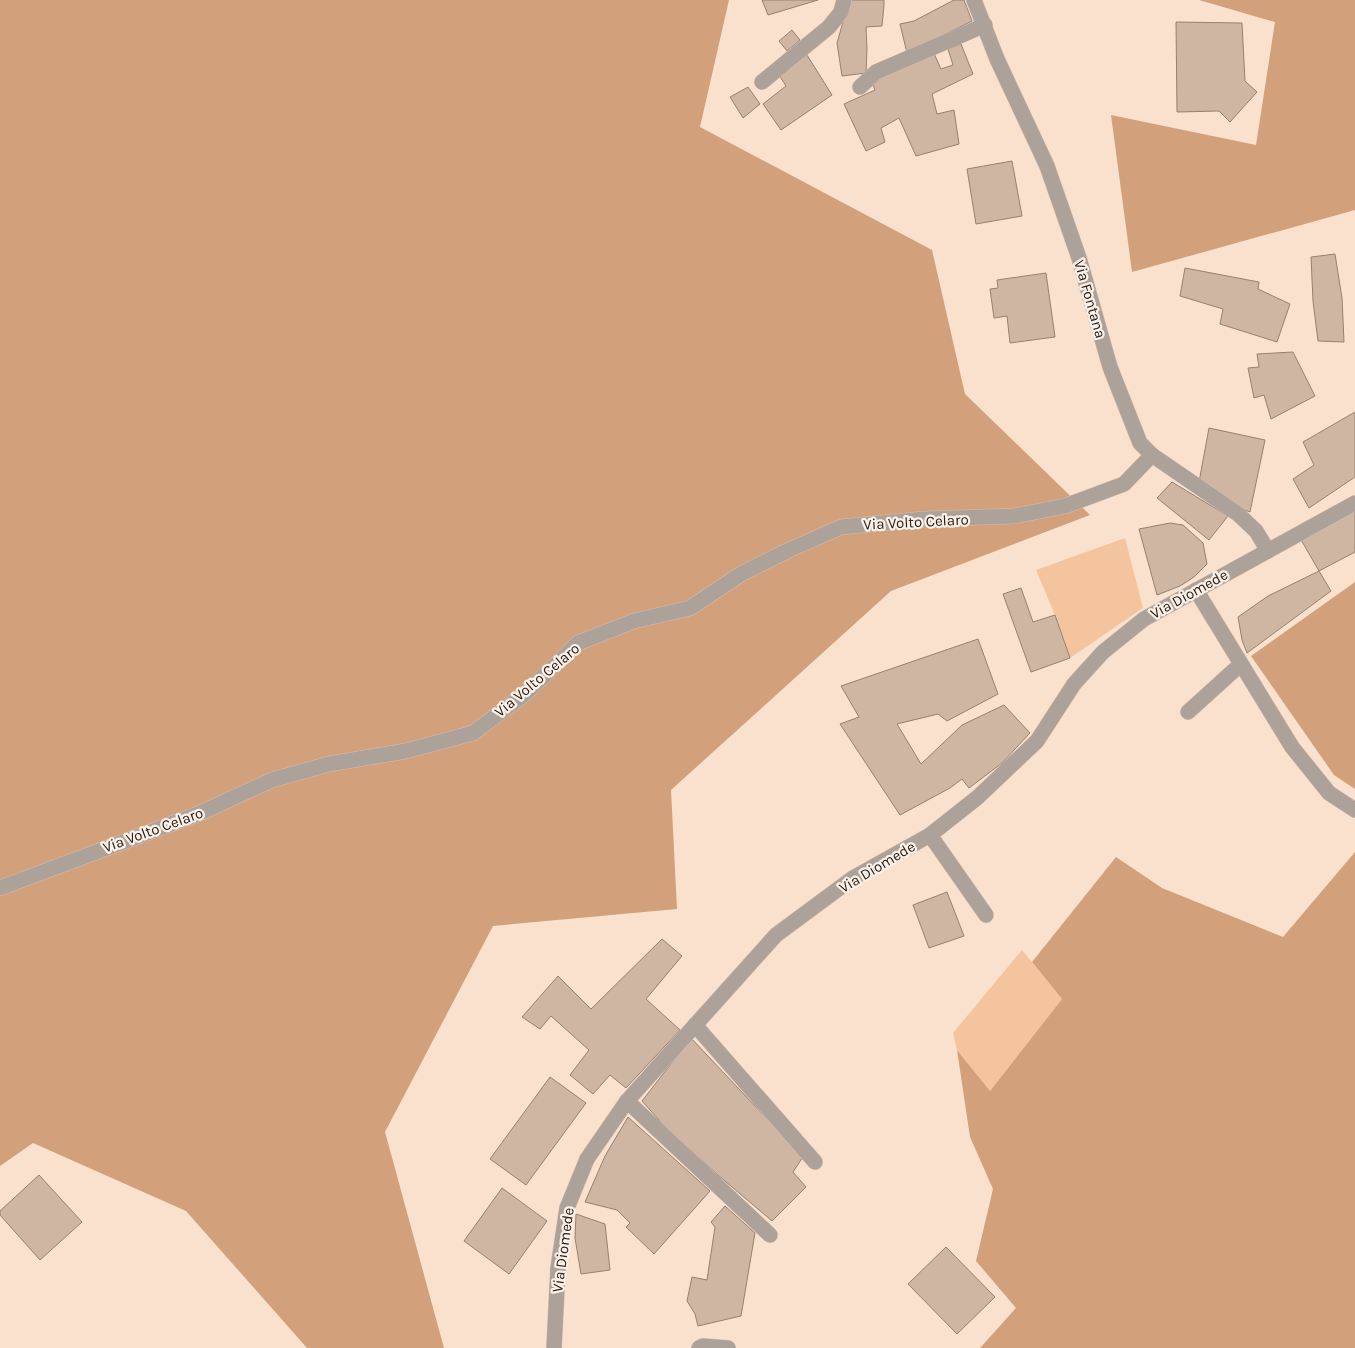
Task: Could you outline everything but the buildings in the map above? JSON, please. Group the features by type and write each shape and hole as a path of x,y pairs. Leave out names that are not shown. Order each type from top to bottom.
{"street":[{"path":"762,82 830,27 841,12 844,0"},
{"name":"Via Fontana","path":"974,0 997,59 1047,166 1081,266 1110,367 1140,443 1152,456 1238,514 1256,531 1268,551"},
{"path":"860,87 876,72 985,25"},
{"name":"Via Volto Celaro","path":"0,888 198,814 272,780 329,764 406,751 473,733 526,693 578,643 634,621 690,608 741,574 841,527 924,519 1014,516 1066,506 1124,484 1152,456"},
{"name":"Via Diomede","path":"554,1348 558,1268 567,1208 587,1159 627,1101 776,935 854,878 930,835 978,797 1037,741 1074,684 1103,652 1144,619 1355,503"},
{"path":"1196,590 1292,747 1330,792 1355,810"},
{"path":"1188,712 1241,664"},
{"path":"930,835 986,915"},
{"path":"695,1025 815,1162"},
{"path":"627,1101 770,1235"},
{"path":"698,1348 703,1346 728,1348"}],"shaded area":[{"path":"0,0 729,0 700,127 932,250 965,394 1090,515 891,591 671,790 677,909 493,926 385,1132 444,1348 307,1348 186,1211 33,1143 0,1166"},
{"path":"1199,0 1355,0 1355,210 1132,272 1111,115 1256,145 1275,22"},
{"path":"1125,538 1143,608 1070,658 1055,615 1036,570"},
{"path":"1355,582 1355,789 1334,775 1251,656"},
{"path":"1355,852 1355,1348 980,1348 1016,1308 976,1261 993,1189 970,1137 957,1050 990,1091 1062,999 1032,962 1116,857 1162,888 1283,937"},
{"path":"1022,950 1062,999 990,1091 957,1050 953,1033"}]}
